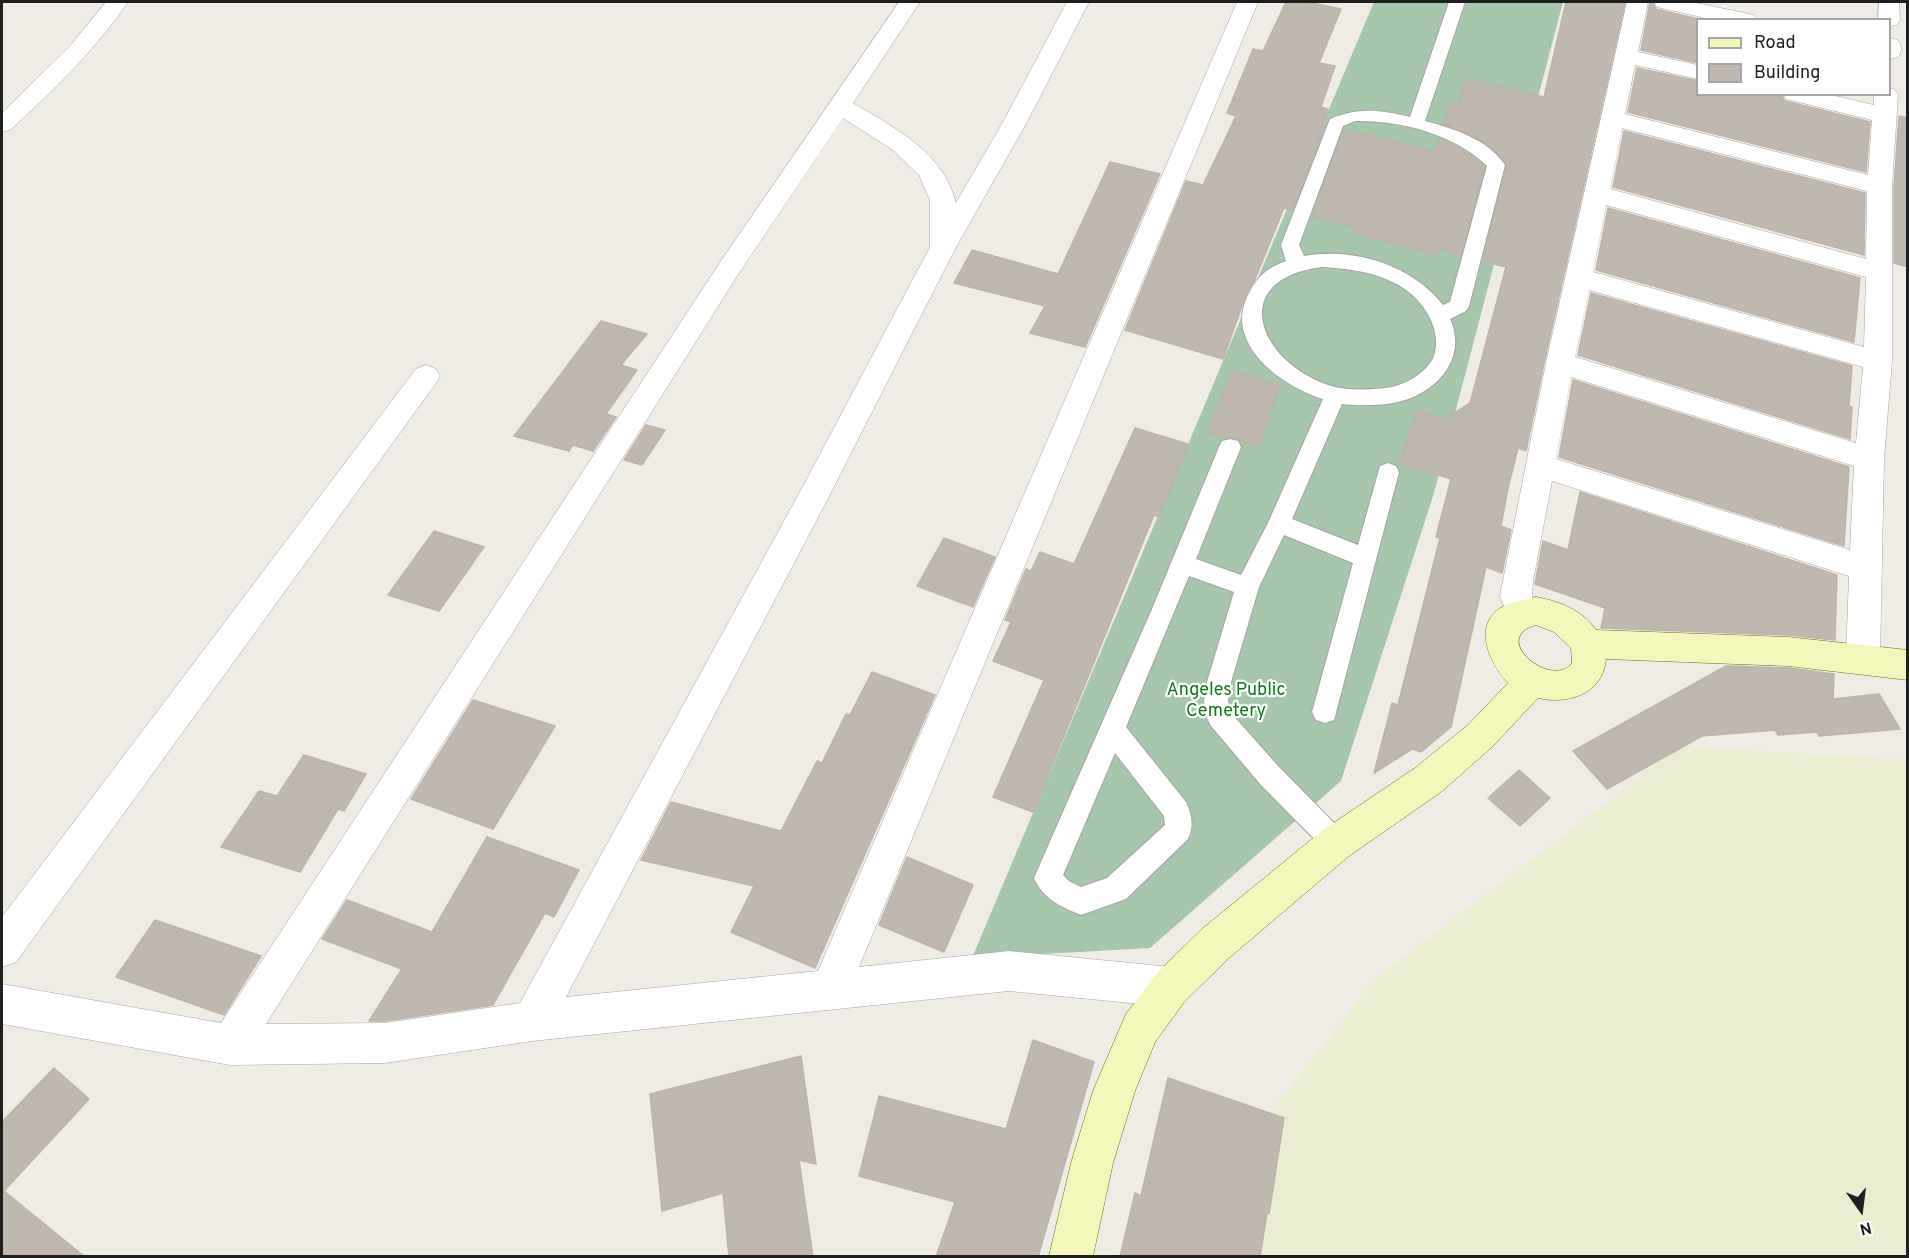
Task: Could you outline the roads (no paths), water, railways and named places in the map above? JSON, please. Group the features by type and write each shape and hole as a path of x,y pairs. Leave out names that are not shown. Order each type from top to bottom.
{"street":[{"path":"2,125 97,32 117,2"},
{"path":"230,1045 730,267 841,106 909,2"},
{"path":"532,1022 812,500 944,247 1015,122 1078,2"},
{"path":"830,989 1248,2"},
{"path":"1522,612 1516,596 1517,581 1560,363 1580,278 1637,2"},
{"path":"1665,2 1737,18"},
{"path":"1889,2 1889,18"},
{"path":"1627,56 1696,72"},
{"path":"1811,96 1885,105 1880,186 1878,361 1869,459 1863,658"},
{"path":"841,106 911,152 931,173 943,200 944,247"},
{"path":"1612,118 1880,186"},
{"path":"1596,194 1879,272"},
{"path":"1580,278 1878,361"},
{"path":"1560,363 1869,459"},
{"path":"2,948 426,376"},
{"path":"1541,466 1867,568"},
{"path":"1522,612 1545,612 1573,626 1586,645 1590,659 1587,670 1580,680 1567,686 1552,687 1532,681 1518,672 1507,660 1500,639 1503,627 1511,618 1522,612"},
{"path":"1586,645 1806,652 1908,665"},
{"path":"1071,1257 1092,1163 1114,1091 1140,1028 1171,987 1216,943 1336,843 1428,780 1480,736 1532,681"},
{"path":"2,1004 230,1045 385,1043 532,1022 1009,971 1171,987"}],"lane":[{"path":"1416,124 1457,2"},
{"path":"1297,264 1290,245 1336,123 1351,116 1369,116 1416,124 1470,143 1496,165 1459,306 1440,315"},
{"path":"1322,260 1351,261 1379,267 1412,285 1426,296 1440,315 1447,339 1443,361 1427,380 1402,393 1370,398 1335,395 1301,382 1274,363 1256,339 1251,315 1257,292 1274,274 1297,264 1322,260"},
{"path":"1335,395 1279,523 1247,587 1219,682 1216,701 1220,718 1270,776 1336,843"},
{"path":"1112,729 1177,811 1179,830 1116,889 1081,901 1059,891 1048,878 1112,729 1184,564 1230,447"},
{"path":"1325,712 1388,472"},
{"path":"1279,523 1366,558"},
{"path":"1184,564 1247,587"}],"park label":[{"name":"Angeles Public Cemetery","path":"1226,701"}]}
